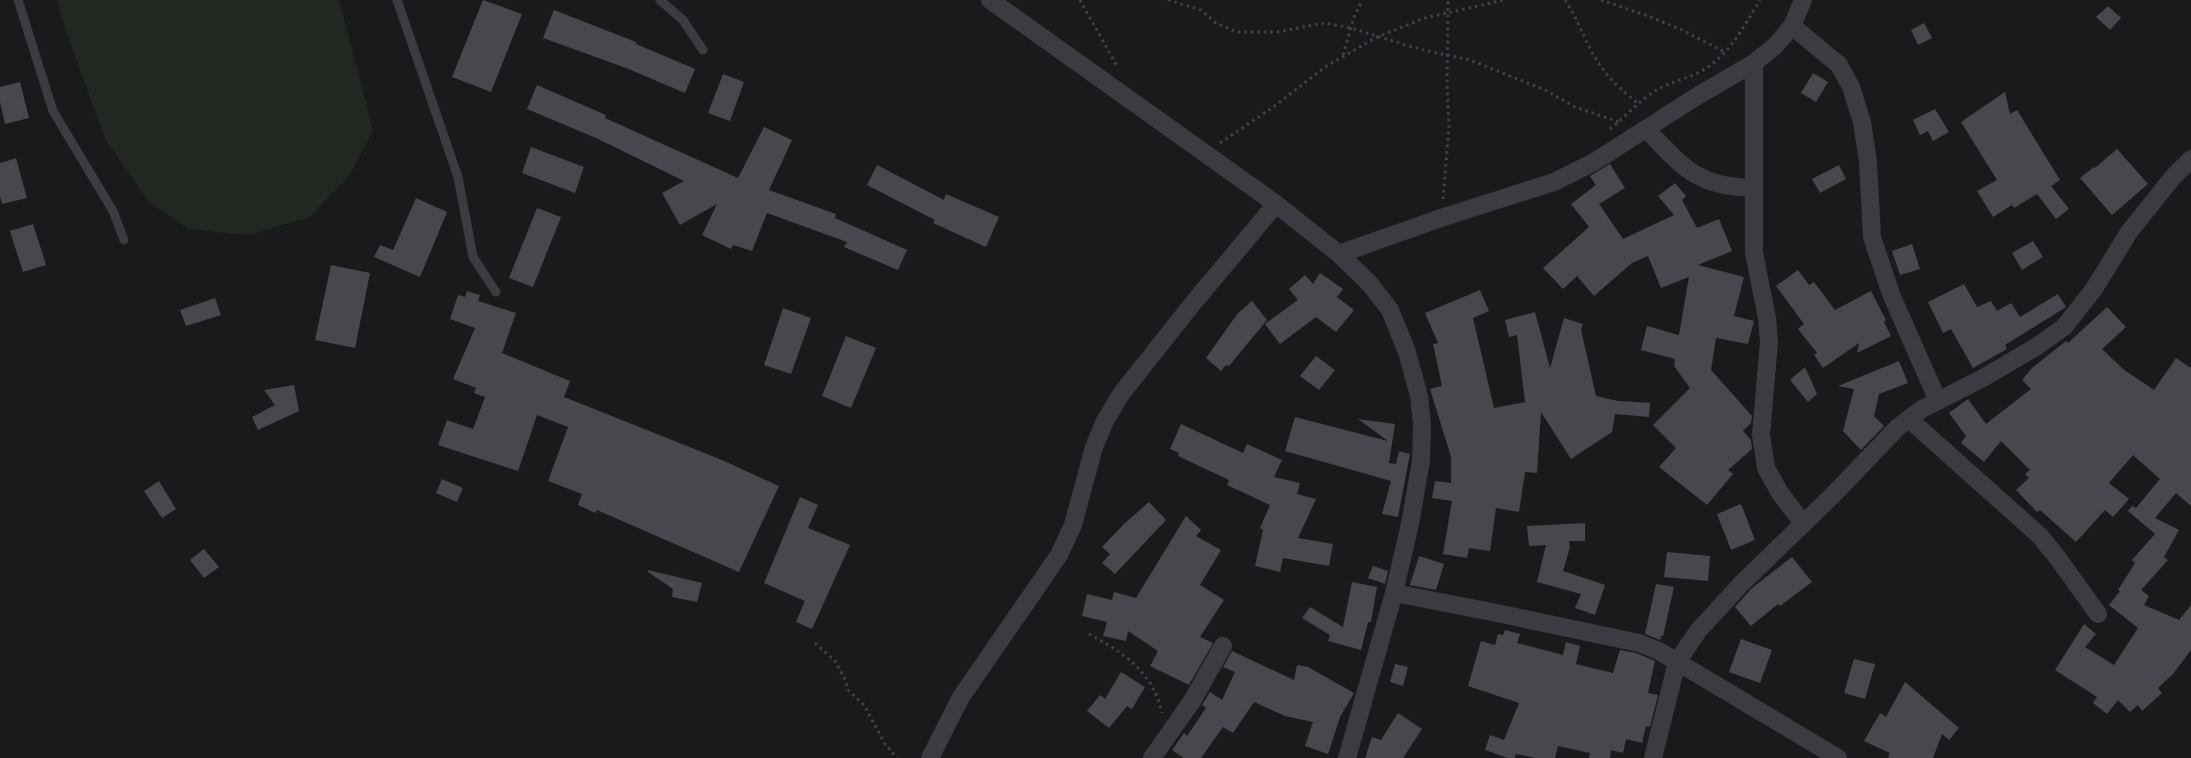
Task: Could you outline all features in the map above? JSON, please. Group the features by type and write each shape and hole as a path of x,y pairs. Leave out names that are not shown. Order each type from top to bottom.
{"street":[{"path":"990,0 1276,204 1339,254 1370,284 1390,310 1407,352 1419,396 1422,425 1421,461 1410,524 1394,593 1347,758"},
{"path":"1339,254 1441,218 1554,182 1594,162 1699,95 1754,63 1775,46 1792,26 1803,0"},
{"path":"1792,26 1839,65 1851,87 1862,122 1868,162 1872,237 1891,294 1938,400"},
{"path":"1754,63 1754,253 1767,318 1768,342 1761,436 1766,468 1780,493 1803,522"},
{"path":"1646,129 1680,164 1696,176 1731,188 1753,188"},
{"path":"1652,758 1677,662 1698,631 1803,522 1832,496 1882,442 1909,419 1938,400 1983,378 2036,347 2064,326 2094,289 2129,232 2173,177 2191,159"},
{"path":"930,758 961,697 1060,555 1073,525 1094,447 1105,421 1121,394 1194,302 1276,204"},
{"path":"1909,419 2040,536 2098,614"},
{"path":"1394,593 1639,643 1660,651 1838,758"},
{"path":"1152,758 1192,701 1223,646"}],"lane":[{"path":"18,0 54,111 113,211 124,240"},
{"path":"396,0 458,177 473,257 496,292"},
{"path":"660,0 683,20 703,50"}],"path":[{"path":"1080,0 1121,74"},
{"path":"1168,0 1201,10 1216,23 1237,32 1277,32 1325,23 1351,28 1377,38 1418,49 1447,54 1489,67 1545,90 1576,107 1604,115 1619,122"},
{"path":"1343,55 1362,0"},
{"path":"1441,218 1449,126 1448,0"},
{"path":"1206,153 1251,123 1343,55 1410,24 1448,12 1504,0"},
{"path":"1565,0 1577,17 1597,60 1622,92 1639,104"},
{"path":"1600,0 1645,14 1725,52"},
{"path":"1604,134 1658,89 1693,75 1711,65 1725,52 1760,0"},
{"path":"1089,634 1122,652 1143,674 1159,701 1167,736"},
{"path":"815,643 835,661 844,677 848,690 864,705 885,744 896,758"}],"shaded area":[{"path":"57,0 339,0 373,131 350,175 310,217 248,235 188,229 148,201 105,139 66,31"}],"building":[{"path":"483,0 522,14 491,92 452,77"},
{"path":"2108,6 2121,18 2110,30 2096,17"},
{"path":"554,10 636,42 636,44 695,69 685,93 626,68 543,38"},
{"path":"1924,23 1932,38 1918,45 1911,30"},
{"path":"1813,73 1828,82 1816,102 1801,93"},
{"path":"723,74 744,82 730,121 708,113"},
{"path":"20,82 29,118 5,124 0,102 0,87"},
{"path":"537,85 606,115 605,118 738,178 764,127 792,140 769,190 836,214 835,218 907,250 898,270 844,247 847,242 767,213 752,251 733,245 731,249 702,235 717,204 680,225 662,193 684,181 596,138 527,109"},
{"path":"2005,92 2010,114 2017,110 2060,180 2051,186 2069,209 2056,219 2037,194 2014,208 2012,205 1993,217 1977,191 1997,180 1961,122"},
{"path":"1935,109 1949,132 1933,141 1928,131 1920,135 1913,120"},
{"path":"531,147 584,167 575,193 522,173"},
{"path":"2117,149 2148,184 2112,215 2080,178"},
{"path":"16,158 27,198 2,204 0,196 0,163"},
{"path":"1610,164 1625,188 1599,204 1623,239 1674,215 1658,196 1675,183 1686,196 1682,200 1697,228 1719,219 1732,251 1698,265 1744,277 1734,316 1754,321 1748,344 1716,338 1711,370 1752,416 1751,423 1743,431 1751,440 1752,449 1728,470 1733,474 1707,505 1659,467 1676,448 1653,425 1690,388 1674,366 1675,359 1641,350 1647,326 1679,335 1689,277 1661,288 1648,256 1632,263 1594,296 1577,276 1563,289 1543,268 1589,227 1571,204 1596,185 1590,176"},
{"path":"877,165 944,200 946,194 999,217 986,247 933,223 935,220 867,185"},
{"path":"1839,165 1846,179 1820,193 1812,179"},
{"path":"416,198 447,212 420,277 374,257 380,245 393,250"},
{"path":"537,208 561,217 533,287 509,278"},
{"path":"33,224 46,265 23,272 10,231"},
{"path":"2033,241 2043,257 2022,270 2012,253"},
{"path":"1912,244 1920,269 1900,275 1892,251"},
{"path":"331,265 370,273 355,348 315,340"},
{"path":"1798,270 1809,285 1814,282 1835,310 1871,291 1886,320 1884,322 1891,336 1857,353 1859,343 1823,368 1814,355 1817,353 1798,329 1804,324 1776,286"},
{"path":"1320,273 1343,289 1337,297 1354,310 1336,332 1316,317 1280,344 1265,324 1298,300 1289,289 1305,275 1313,284"},
{"path":"1964,284 1977,307 1991,301 1997,311 2011,303 2020,317 2058,294 2066,307 2005,345 2007,349 1973,368 1951,329 1943,333 1928,302"},
{"path":"1480,290 1489,311 1473,318 1494,408 1525,402 1517,335 1509,337 1505,320 1535,312 1550,368 1564,318 1583,324 1581,330 1596,396 1618,401 1650,403 1649,417 1615,414 1612,432 1571,459 1541,412 1537,473 1525,472 1519,512 1496,508 1490,551 1469,548 1467,558 1443,554 1452,501 1432,498 1435,481 1451,483 1451,457 1430,389 1442,386 1433,344 1438,343 1425,313"},
{"path":"467,291 480,295 478,301 516,313 502,353 570,381 564,397 722,460 779,486 739,572 597,510 595,513 578,505 582,494 548,481 568,427 537,415 518,471 438,445 447,420 473,429 485,397 474,393 476,388 453,379 475,328 450,319 458,295 465,297"},
{"path":"215,298 221,315 186,326 180,310"},
{"path":"1252,301 1267,320 1229,366 1226,365 1221,371 1206,358 1238,313"},
{"path":"2107,307 2126,327 2102,349 2123,369 2154,390 2176,358 2191,368 2191,506 2176,493 2155,518 2179,530 2164,557 2168,560 2141,590 2149,596 2144,605 2179,620 2191,605 2191,650 2173,674 2158,688 2162,693 2142,711 2138,705 2130,712 2118,700 2107,714 2093,703 2097,697 2055,670 2084,624 2096,634 2085,647 2114,665 2138,628 2109,605 2120,591 2118,590 2135,563 2132,560 2155,534 2128,511 2132,506 2136,508 2160,479 2133,455 2109,483 2129,499 2113,517 2105,510 2076,542 2040,510 2037,512 2016,490 2029,478 2025,474 2030,470 2001,441 1984,462 1961,443 1966,436 1949,413 1968,399 1986,424 2031,389 2022,380 2032,368 2066,341 2068,343"},
{"path":"783,308 811,318 791,374 764,365"},
{"path":"846,336 876,348 851,408 822,396"},
{"path":"1316,356 1335,370 1319,390 1300,376"},
{"path":"1899,361 1908,383 1879,394 1874,416 1884,426 1861,450 1843,431 1854,389 1838,386"},
{"path":"1805,367 1817,394 1808,402 1790,380"},
{"path":"294,385 299,411 258,430 252,417 275,405 264,390"},
{"path":"1295,417 1388,441 1358,419 1395,424 1389,463 1396,464 1399,451 1410,454 1398,517 1382,514 1391,481 1285,451"},
{"path":"1181,424 1243,453 1247,444 1282,460 1274,477 1300,483 1297,494 1316,499 1298,538 1333,544 1329,566 1283,558 1280,572 1255,566 1263,530 1260,528 1270,505 1227,485 1229,480 1178,456 1179,453 1170,449"},
{"path":"442,479 463,488 457,502 436,493"},
{"path":"159,481 176,509 162,518 144,491"},
{"path":"800,497 818,505 808,528 850,545 812,629 796,622 805,601 764,583"},
{"path":"1149,502 1166,520 1115,574 1102,563 1110,554 1102,547"},
{"path":"1741,504 1755,540 1731,550 1717,514"},
{"path":"1186,516 1201,530 1196,536 1221,550 1200,585 1224,600 1200,637 1213,643 1189,685 1150,666 1158,651 1128,631 1126,641 1103,636 1107,622 1082,616 1087,594 1112,600 1114,592 1136,598"},
{"path":"1585,523 1585,541 1569,541 1570,547 1563,571 1605,585 1595,615 1575,608 1581,594 1537,582 1546,545 1529,546 1527,526"},
{"path":"204,549 219,567 204,578 190,560"},
{"path":"1667,552 1710,556 1708,581 1664,577"},
{"path":"1419,556 1444,564 1436,590 1410,585"},
{"path":"1792,557 1812,582 1780,606 1778,604 1751,626 1735,607 1752,588"},
{"path":"1373,566 1388,571 1385,584 1368,578"},
{"path":"648,570 702,583 697,602 672,597 673,589 648,572"},
{"path":"1352,582 1377,587 1371,622 1368,622 1361,650 1328,641 1330,635 1302,618 1310,607 1343,627"},
{"path":"1656,584 1674,587 1663,636 1661,636 1660,640 1645,634"},
{"path":"1505,630 1520,634 1517,643 1563,655 1566,642 1580,646 1576,664 1613,673 1620,650 1636,653 1655,661 1648,693 1658,695 1650,727 1646,726 1642,743 1626,739 1623,753 1611,750 1610,758 1589,758 1590,753 1558,746 1555,758 1536,758 1516,754 1515,758 1508,758 1485,750 1490,735 1504,740 1519,703 1468,686 1481,641 1495,645 1498,634 1503,635"},
{"path":"1741,639 1772,650 1760,683 1729,672"},
{"path":"1232,651 1294,680 1297,665 1308,667 1354,693 1340,717 1328,754 1305,746 1313,722 1285,716 1254,702 1233,733 1223,727 1201,758 1184,758 1172,750 1184,733 1187,736 1206,708 1202,705 1210,692 1222,700 1235,672 1223,667"},
{"path":"1854,659 1875,664 1865,699 1844,693"},
{"path":"1395,664 1408,667 1403,686 1390,682"},
{"path":"1121,672 1145,687 1132,709 1127,706 1109,728 1087,711 1100,695 1105,699"},
{"path":"1905,682 1959,728 1949,740 1942,734 1933,758 1888,758 1890,753 1864,741 1880,713 1886,717"},
{"path":"1398,713 1422,729 1403,758 1365,758 1372,737 1381,740"}]}
